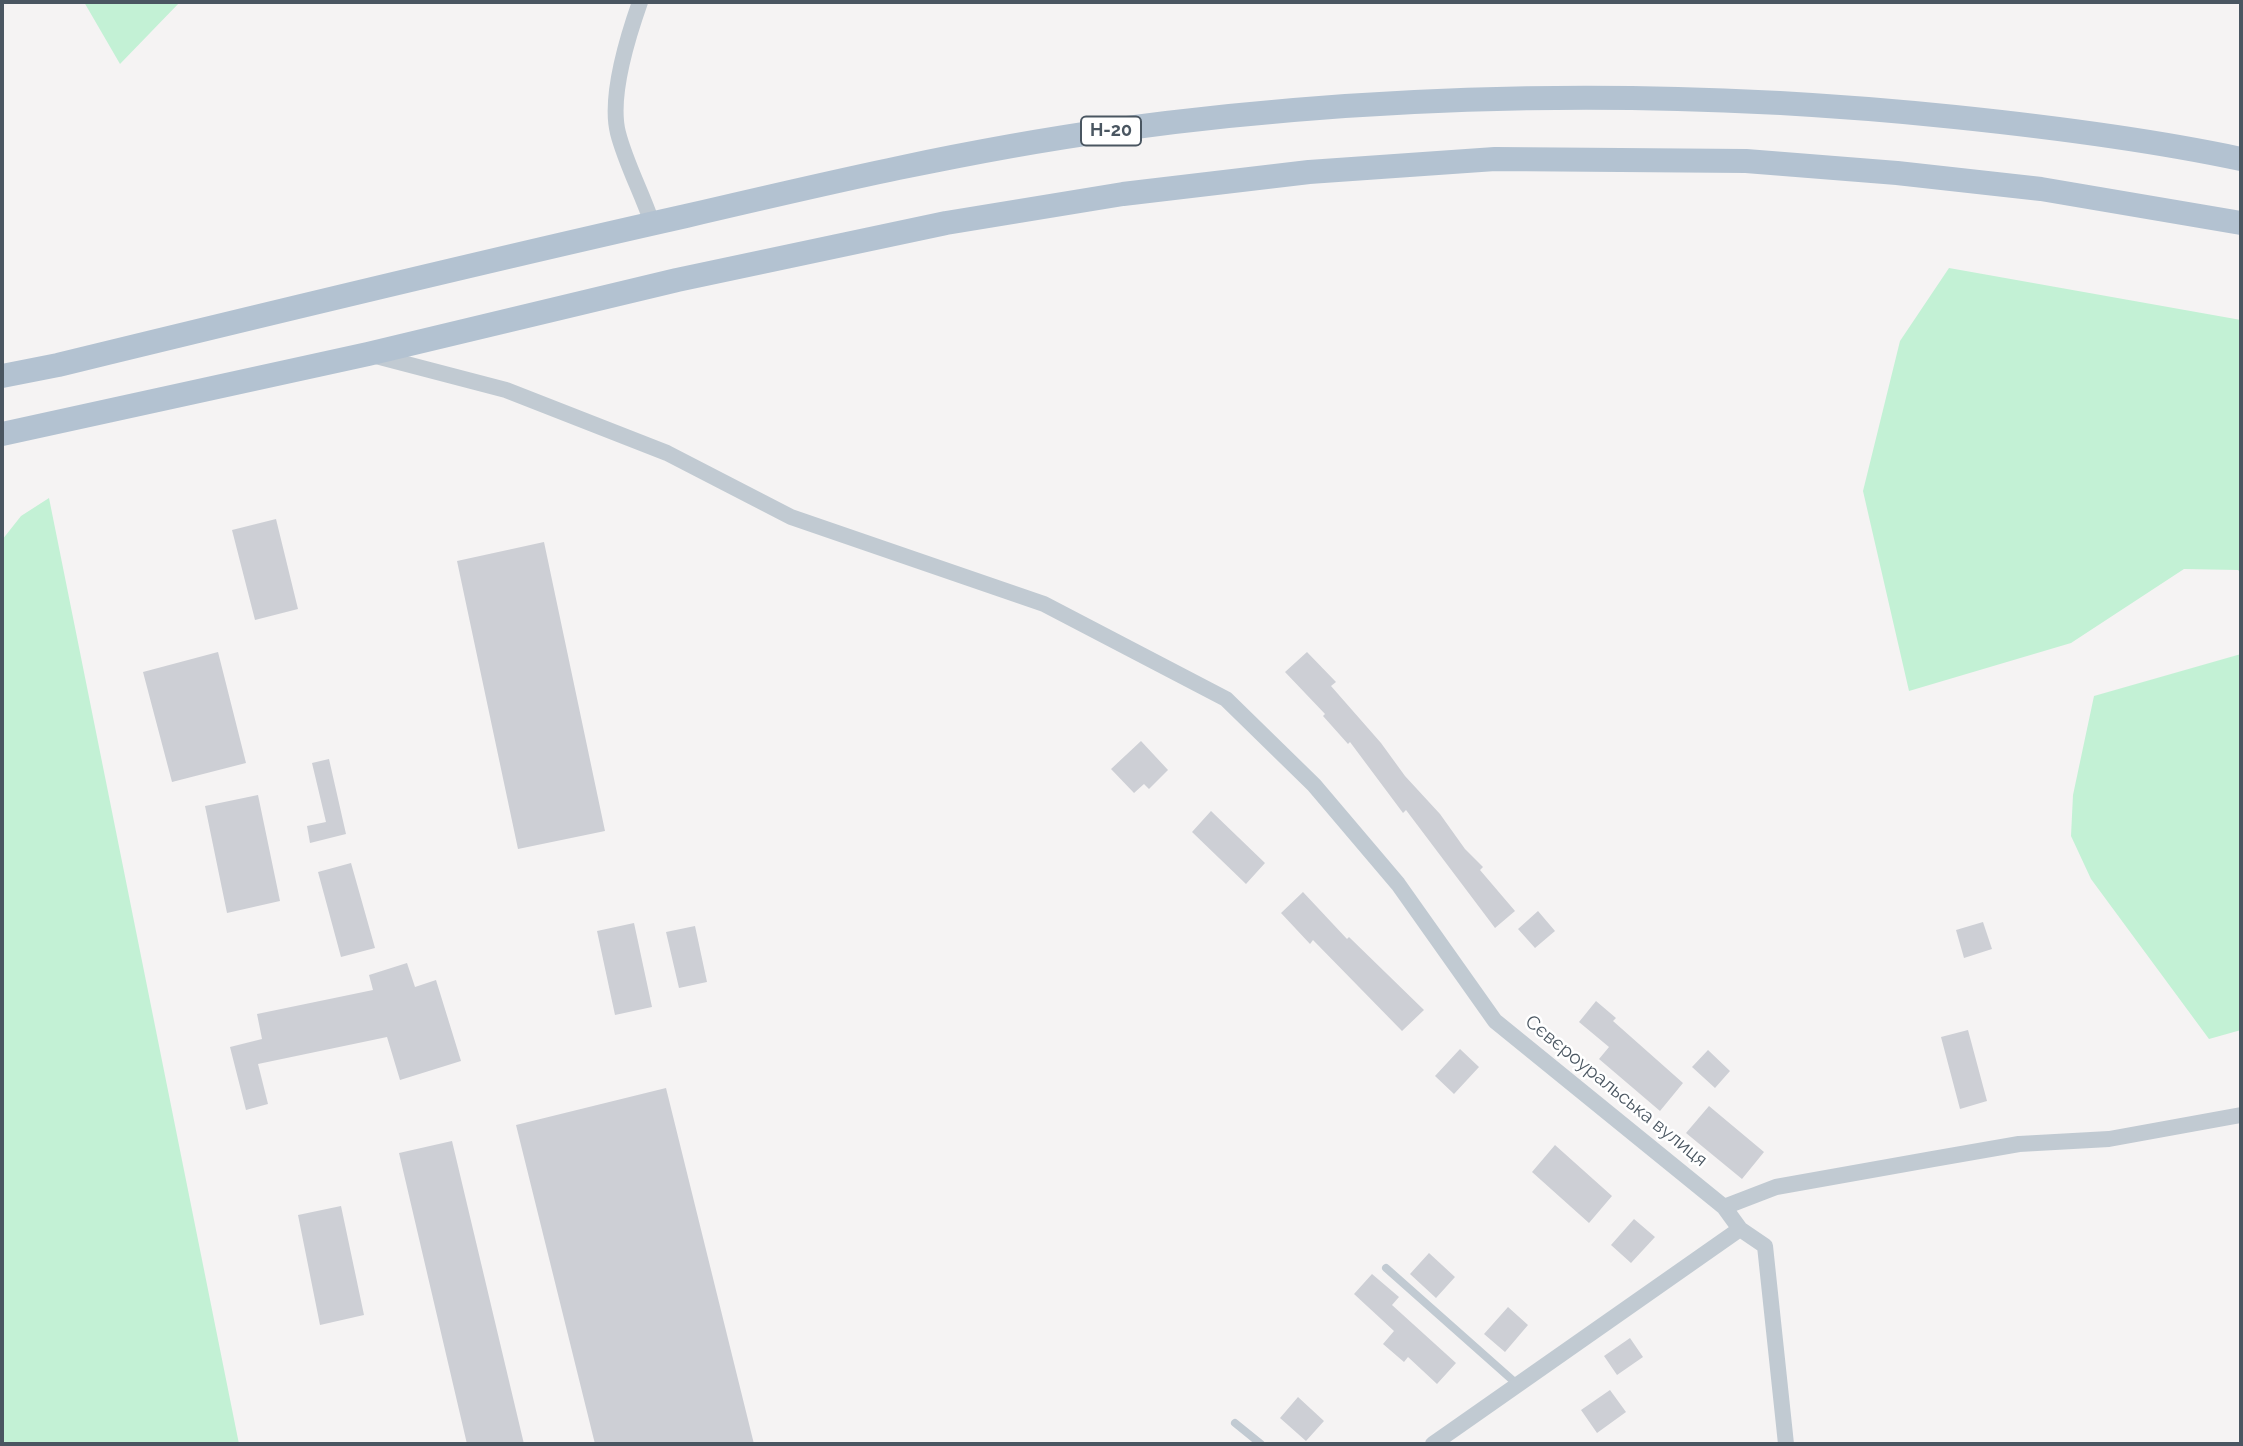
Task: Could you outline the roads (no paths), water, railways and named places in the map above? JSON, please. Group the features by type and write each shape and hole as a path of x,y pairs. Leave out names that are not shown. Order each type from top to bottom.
{"main road":[{"name":"Н-20","path":"2,376 888,170 1111,131 1298,110 1498,99 1731,99 1900,111 2053,127 2241,159"},
{"path":"2,434 368,354 677,280 946,223 1123,194 1349,169 1495,159 1745,161 1897,173 2041,189 2241,223"}],"street":[{"path":"640,2 628,36 617,93 617,129 652,223"},
{"name":"Сєвєроуральська вулиця","path":"368,354 506,390 667,453 791,517 1044,604 1226,699 1314,785 1398,884 1495,1021 1724,1207 1740,1229 1765,1246 1786,1444"},
{"path":"1724,1207 1776,1187 1920,1161 2018,1144 2109,1139 2241,1115"},
{"path":"1433,1444 1740,1229"}],"lane":[{"path":"1386,1268 1518,1385"},
{"path":"1235,1423 1261,1444"}]}
